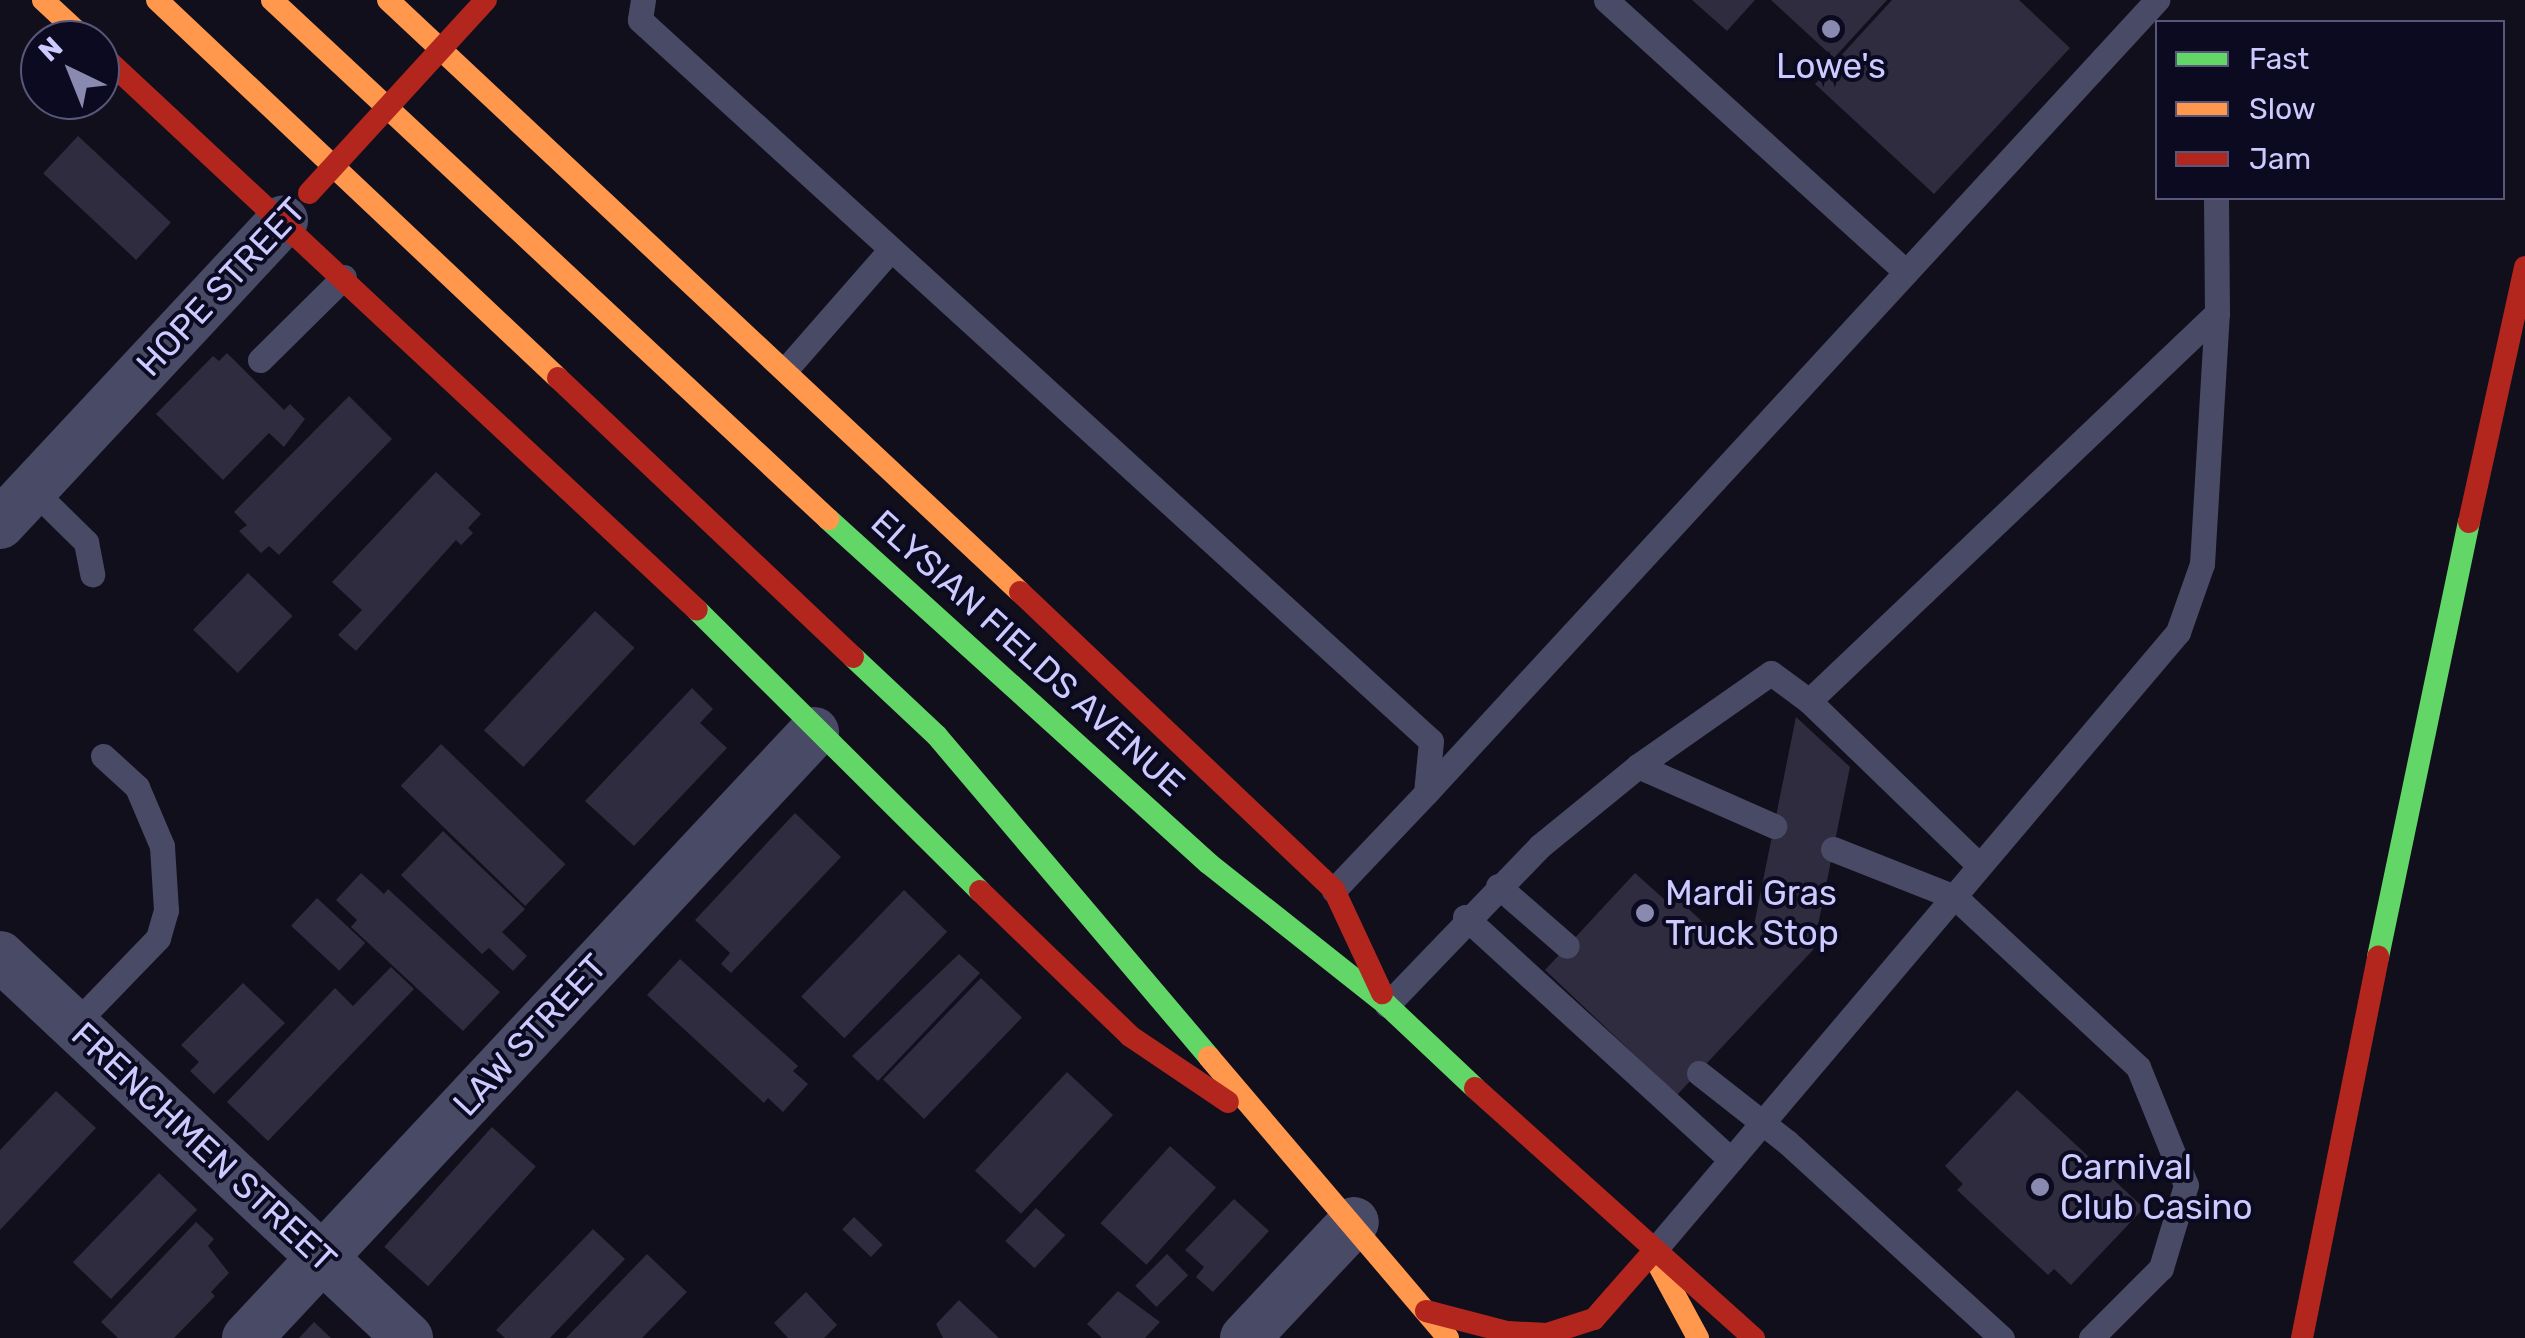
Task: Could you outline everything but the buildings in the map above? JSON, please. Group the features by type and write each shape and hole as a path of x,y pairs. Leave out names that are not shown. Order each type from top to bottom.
{"main road":[{"path":"43,0 64,20"},
{"path":"157,0 835,636 1036,847 1448,1338"},
{"name":"ELYSIAN FIELDS AVENUE","path":"272,0 868,556 1208,863 1387,1005 1652,1253 1754,1338"},
{"path":"388,0 787,368 1334,890 1387,1005"},
{"name":"HOPE STREET","path":"283,221 486,0"},
{"path":"120,70 704,616 814,732 1130,1036 1282,1138"},
{"path":"2302,1338 2430,698 2525,268"},
{"path":"1426,1311 1507,1332 1547,1334 1594,1319 1652,1253 1698,1338"}],"street":[{"name":"HOPE STREET","path":"16,507 283,221"},
{"name":"LAW STREET","path":"246,1338 814,732"},
{"name":"FRENCHMEN STREET","path":"0,956 408,1338"},
{"path":"1246,1338 1354,1222"}],"lane":[{"path":"643,0 640,20 1431,741 1426,793"},
{"path":"1606,0 1906,272"},
{"path":"1334,890 2157,0"},
{"path":"1652,1253 2178,632 2202,564 2217,314 2216,200"},
{"path":"787,368 891,248"},
{"path":"260,360 344,277"},
{"path":"1810,701 2217,314"},
{"path":"16,507 86,542 92,574"},
{"path":"1387,1005 1498,886 1638,766 1772,673 1810,701 1979,865"},
{"path":"74,1026 158,938 166,910 162,846 137,787 103,756"},
{"path":"1638,766 1774,826"},
{"path":"1833,849 1955,896 2138,1067 2186,1185 2160,1268 2091,1338"},
{"path":"1498,886 1567,946"},
{"path":"1465,918 1731,1160"},
{"path":"1699,1072 1760,1127 1787,1142 2002,1338"}],"traffic: fast":[{"path":"828,519 1208,863 1387,1005 1475,1088"},
{"path":"2378,957 2469,522"},
{"path":"697,610 980,891"},
{"path":"853,657 937,736 1209,1057"}],"traffic: slow":[{"path":"43,0 64,20"},
{"path":"157,0 558,378"},
{"path":"272,0 828,519"},
{"path":"388,0 1020,592"},
{"path":"1209,1057 1448,1338"},
{"path":"1652,1253 1698,1338"}],"traffic: jam":[{"path":"309,193 486,0"},
{"path":"120,72 697,610"},
{"path":"2469,522 2525,267"},
{"path":"558,378 853,657"},
{"path":"1020,592 1334,890 1382,993"},
{"path":"980,891 1130,1036 1228,1102"},
{"path":"2302,1338 2378,957"},
{"path":"1475,1088 1754,1338"},
{"path":"1426,1311 1507,1332 1547,1334 1594,1319 1652,1253"}],"place":[{"name":"Lowe's","path":"1831,29"},
{"name":"Mardi Gras Truck Stop","path":"1645,913"},
{"name":"Carnival Club Casino","path":"2040,1187"}]}
